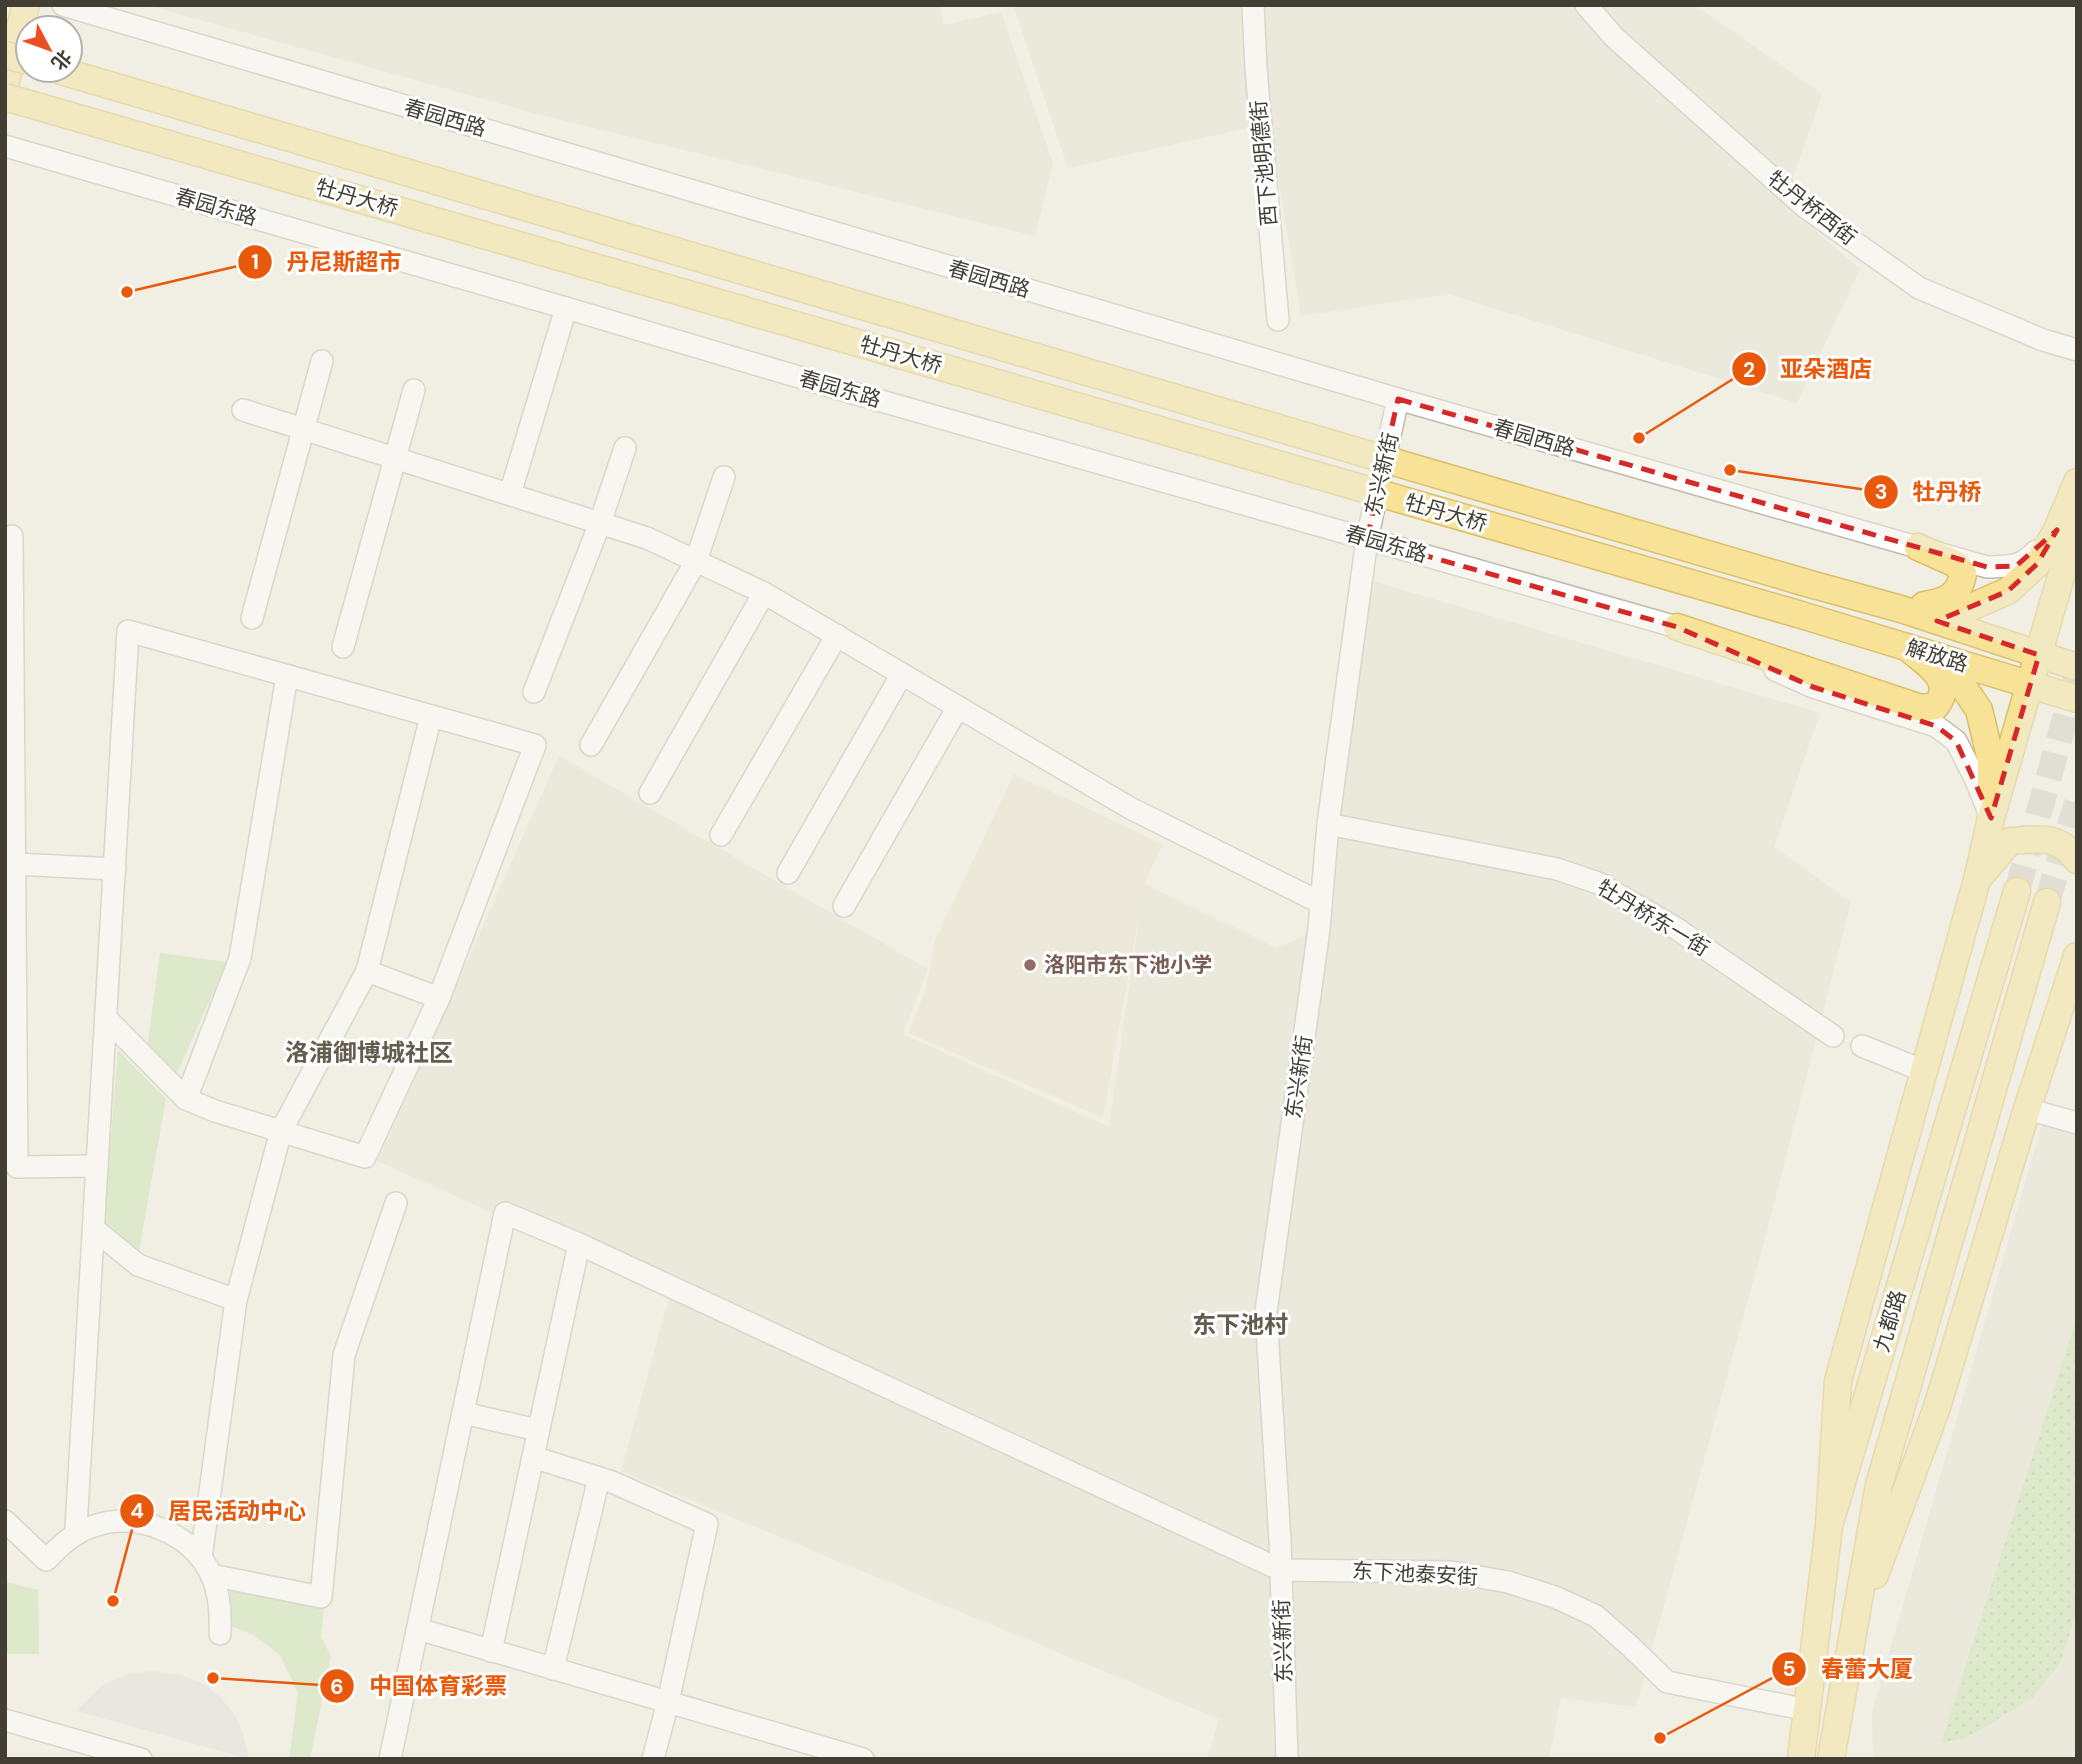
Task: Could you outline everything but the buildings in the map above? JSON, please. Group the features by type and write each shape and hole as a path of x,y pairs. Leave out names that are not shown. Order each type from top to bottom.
{"main road":[{"path":"5,84 26,5"},
{"name":"牡丹大桥","path":"84,78 1803,582"},
{"name":"牡丹大桥","path":"5,97 1798,614"},
{"path":"1829,1526 1838,1381 1977,880 1991,818 2039,655 2077,482"},
{"path":"1901,609 1964,610 2008,591 2037,564 2067,525"},
{"path":"1901,609 1936,603 1954,594 1961,585 1963,573 1956,564 1918,547"},
{"name":"解放路","path":"1803,582 1901,609 2077,667"},
{"name":"解放路","path":"1798,614 2077,699"},
{"path":"1677,627 1921,708 1936,706 1944,687 1939,676 1907,647"},
{"path":"1907,647 1956,676 1979,710 1991,760 1991,818"},
{"path":"1977,880 2010,841 2046,838 2070,850 2077,860"},
{"name":"九都路","path":"1801,1759 1829,1526 2017,891"},
{"name":"九都路","path":"1831,1759 1879,1485 2047,902"},
{"path":"1853,1635 1937,1407 2027,1109 2077,956"}],"street":[{"name":"春园西路","path":"62,5 1398,399 1987,567 2016,566 2067,525"},
{"name":"西下池明德街","path":"1253,5 1278,320"},
{"name":"牡丹桥西街","path":"1586,5 1615,38 1805,207 1919,288 2043,340 2077,350"},
{"name":"春园东路","path":"5,146 846,391 1677,627 1813,687 1936,726 1956,741 1991,818"},
{"path":"510,494 565,308"},
{"path":"253,618 322,361"},
{"path":"343,647 414,390"},
{"name":"东兴新街","path":"1287,1759 1281,1570 1266,1312 1367,539 1398,399"},
{"path":"243,410 647,538 764,593 1130,808 1321,903"},
{"path":"534,692 600,523 625,448"},
{"path":"591,745 696,561 724,477"},
{"path":"12,536 17,1167 97,1166"},
{"path":"650,793 764,593"},
{"path":"76,1528 128,631 535,746 439,998 365,1157 215,1111 186,1099 106,1018"},
{"path":"721,835 837,635"},
{"path":"788,873 902,674"},
{"path":"186,1099 240,958 287,676"},
{"path":"844,906 958,707"},
{"path":"206,1566 236,1300 281,1131 367,971 431,716"},
{"name":"牡丹桥东一街","path":"1328,824 1557,869 1598,883 1674,927 1833,1036"},
{"path":"15,864 115,869"},
{"path":"367,971 439,998"},
{"path":"1862,1046 1924,1071"},
{"path":"2027,1109 2077,1123"},
{"path":"206,1566 321,1597 344,1355 396,1203"},
{"path":"390,1759 505,1213 579,1244 1281,1570"},
{"path":"94,1229 138,1265 236,1300"},
{"path":"491,1651 579,1244"},
{"path":"463,1413 538,1430"},
{"path":"533,1457 612,1482 707,1524 653,1759"},
{"path":"554,1669 599,1478"},
{"path":"5,1521 46,1560 67,1539 94,1526 123,1521 152,1525 179,1538 206,1566 218,1594 220,1634"},
{"name":"东下池泰安街","path":"1281,1570 1451,1572 1508,1582 1555,1597 1596,1616 1667,1682 1808,1710"},
{"path":"418,1629 863,1759"},
{"path":"5,1720 141,1759"}],"highlighted area":[{"path":"1398,399 1987,567 2016,566 2057,530 2037,564 2008,591 1937,621 2039,655 1991,818 1956,741 1936,726 1813,687 1677,627 1367,539"}],"shaded area":[{"path":"147,5 941,5 943,25 1001,12 1053,163 1035,236 533,113"},
{"path":"1013,5 1695,5 1822,94 1784,204 1860,269 1797,403 1448,294 1301,316 1269,123 1068,168"},
{"path":"1369,580 1820,713 1774,847 1851,902 1767,1231 1636,1707 1561,1698 1549,1759 1207,1759 1219,1719 621,1471 670,1294 378,1161 559,756 928,969 903,1034 1109,1127 1144,883 1276,948 1319,929"},
{"name":"洛阳市东下池小学","path":"1014,774 1163,844 1145,882 1103,1118 908,1033 926,989 935,940"},
{"path":"2045,1114 2077,1124 2077,1759 1873,1759 1872,1712"},
{"path":"152,1671 182,1675 205,1685 220,1697 233,1712 242,1730 249,1759 76,1711 102,1686 128,1674"}],"green space":[{"path":"160,953 227,962 175,1077 147,1048"},
{"path":"118,1050 166,1099 138,1256 104,1224"},
{"path":"2075,1323 2077,1610 2060,1663 2032,1698 1969,1737 1941,1743"},
{"path":"5,1582 38,1590 39,1654 5,1654"},
{"path":"238,1589 324,1609 321,1637 331,1656 310,1759 289,1759 298,1693 280,1655 255,1636 232,1626 228,1603 230,1591"}],"tunnel":[{"path":"2017,891 2077,676"},
{"path":"2047,902 2077,803"}],"place":[{"name":"丹尼斯超市","path":"127,292"},
{"name":"亚朵酒店","path":"1639,438"},
{"name":"牡丹桥","path":"1730,470"},
{"name":"洛阳市东下池小学","path":"1030,965"},
{"name":"居民活动中心","path":"113,1601"},
{"name":"中国体育彩票","path":"213,1678"},
{"name":"春蕾大厦","path":"1660,1738"}],"district":[{"name":"洛浦御博城社区","path":"369,1052"},
{"name":"东下池村","path":"1240,1324"}]}
